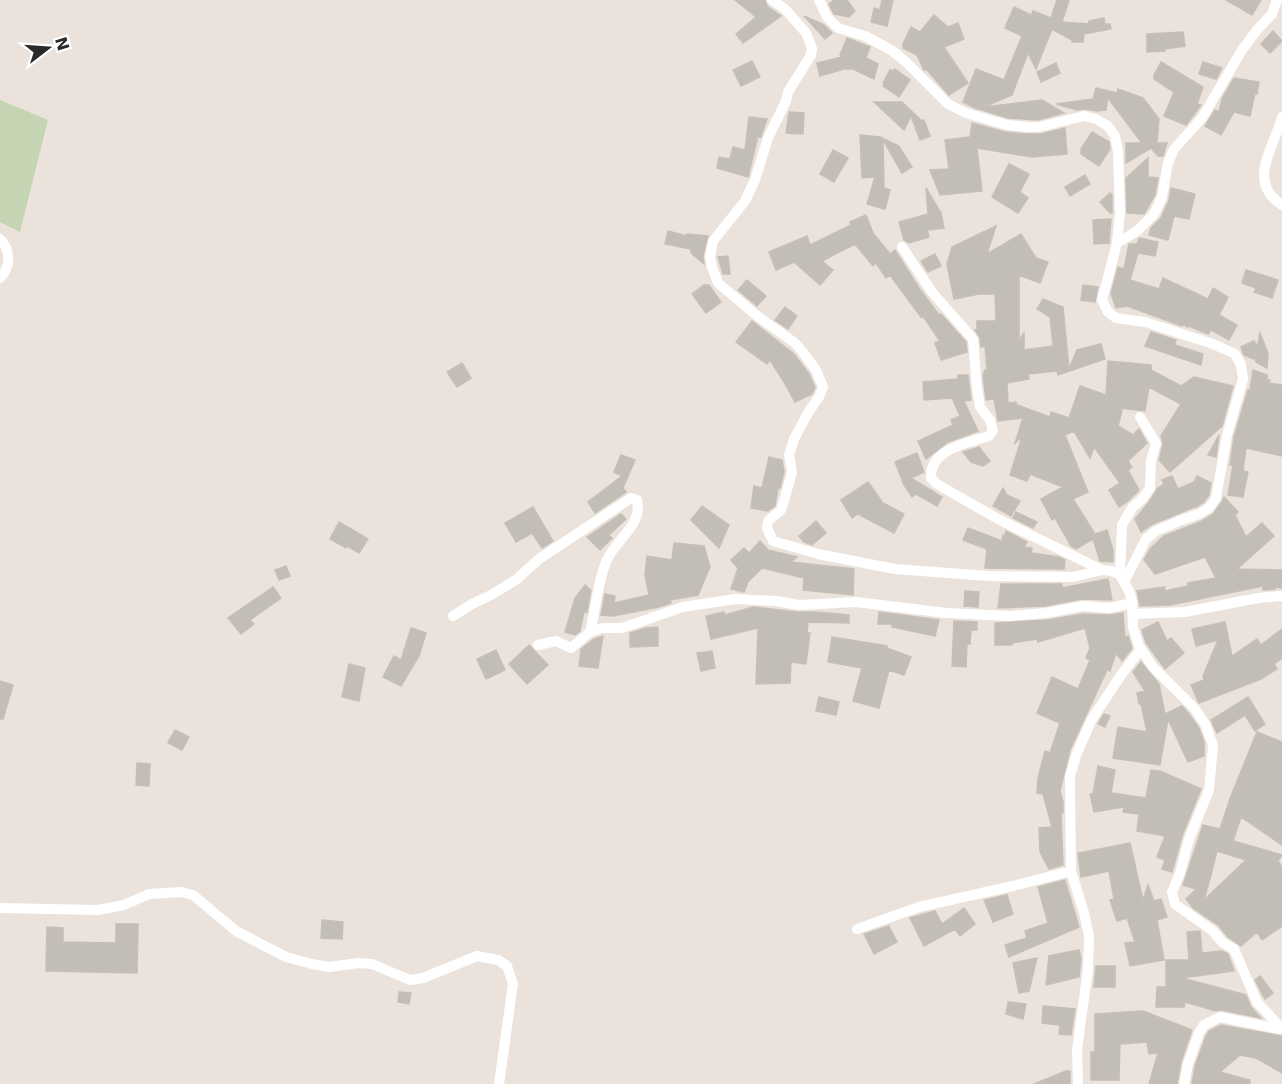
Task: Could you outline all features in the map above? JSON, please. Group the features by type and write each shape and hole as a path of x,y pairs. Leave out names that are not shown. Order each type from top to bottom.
{"street":[{"path":"772,0 784,9 806,33 812,48 811,55 788,92 745,201 713,241 710,257 713,274 718,283 756,315 795,343 816,370 823,387 794,439 789,454 792,472 781,510 768,521 769,535 773,541 818,554 895,569 1053,578 1073,577 1102,570 1112,571 1122,579"},
{"path":"819,0 827,17 838,28 865,36 891,50 948,104 966,113 1007,125 1028,127 1039,127 1084,117 1096,119 1108,126 1115,136 1118,152 1120,214 1117,243 1102,300 1108,312 1116,318 1145,322 1179,332 1234,354 1241,365 1243,379 1227,435 1216,498 1209,508 1199,514 1171,524 1146,539 1122,579"},
{"path":"1117,243 1137,231 1154,214 1162,197 1168,163 1174,149 1202,118 1242,50 1272,14 1277,0"},
{"path":"1282,117 1263,170 1263,181 1271,198 1282,205"},
{"path":"0,239 9,259 5,273 0,278"},
{"path":"902,247 932,292 973,339 980,407 993,425 993,431 989,436 946,451 934,461 930,469 931,478 937,484 998,519 1102,570"},
{"path":"1140,417 1156,443 1150,460 1150,488 1132,508 1122,525 1122,579 1132,609 1135,637 1153,667 1195,709 1205,724 1213,745 1209,790 1172,892 1175,904 1234,950 1257,1002 1282,1030"},
{"path":"453,616 517,579 539,559 631,498 637,500 640,511 635,523 617,544 603,570 590,632"},
{"path":"537,645 556,641 571,648 590,632 603,628 622,628 683,607 735,599 776,601 799,605 856,602 947,613 1010,616 1046,613 1083,606 1185,612 1258,598 1282,596"},
{"path":"1078,1084 1077,1050 1088,969 1089,936 1071,871 1070,776 1092,719 1121,675 1142,649"},
{"path":"857,929 919,907 1071,871"},
{"path":"0,908 98,910 124,905 149,894 181,892 193,895 236,931 286,957 312,964 329,967 359,963 372,964 410,980 423,978 477,956 498,960 507,966 513,984 499,1084"},
{"path":"1184,1084 1188,1064 1204,1025 1220,1017 1282,1030"}],"green space":[{"path":"0,100 48,120 20,232 0,222"}],"building":[{"path":"735,0 765,0 767,6 781,16 743,43 736,34 756,17"},
{"path":"834,0 847,0 855,11 849,17 834,14 829,4"},
{"path":"882,0 893,0 887,26 871,22 874,8 880,10"},
{"path":"1057,0 1069,0 1062,22 1089,24 1089,21 1104,18 1105,24 1110,24 1111,29 1084,34 1083,42 1072,42 1052,29 1036,69 1028,53 1012,95 984,107 1042,100 1064,113 1038,120 1008,118 963,102 976,69 1004,80 1022,36 1005,28 1014,7 1031,15 1033,11 1051,18"},
{"path":"1226,0 1261,0 1252,15"},
{"path":"934,15 948,27 958,23 964,39 944,47 968,83 949,95 927,70 924,70 917,55 903,48 911,27 920,32"},
{"path":"804,16 824,25 832,33 825,39"},
{"path":"1273,31 1282,41 1270,53 1261,44"},
{"path":"1183,32 1185,46 1165,49 1165,51 1147,52 1147,34"},
{"path":"847,38 870,47 866,58 878,64 874,79 853,69 844,69 820,76 817,63 842,57 840,55"},
{"path":"752,61 760,77 741,86 733,70"},
{"path":"1161,62 1203,87 1197,104 1201,105 1186,125 1164,116 1174,92 1154,79"},
{"path":"1203,62 1222,68 1216,79 1199,74"},
{"path":"1056,63 1060,73 1041,82 1037,72"},
{"path":"895,69 910,80 899,97 883,86 890,70"},
{"path":"1234,78 1259,82 1257,94 1255,93 1250,116 1234,112 1221,135 1205,126 1215,110 1219,112 1222,99"},
{"path":"1096,88 1117,93 1118,89 1143,98 1159,119 1157,143 1167,143 1163,156 1158,156 1151,148 1126,163 1126,143 1142,143 1108,98 1106,110 1077,110 1056,104 1093,99"},
{"path":"874,102 902,102 922,121 924,120 930,136 920,140 911,116 904,130"},
{"path":"789,112 804,113 803,134 786,133"},
{"path":"749,117 767,119 761,137 758,136 748,177 717,168 719,157 730,159 733,147 745,150"},
{"path":"972,123 1005,132 1027,134 1041,134 1065,128 1067,154 1032,157 977,148 982,191 940,195 930,170 949,169 945,140 970,137"},
{"path":"1092,132 1109,142 1110,149 1099,166 1081,154 1081,149"},
{"path":"860,135 880,137 899,146 912,167 902,173 883,140 884,188 890,190 885,209 867,204 875,177 862,178"},
{"path":"833,150 848,158 834,182 820,174"},
{"path":"1148,158 1148,177 1158,178 1155,195 1144,214 1127,213 1126,178"},
{"path":"1009,164 1029,174 1020,192 1028,198 1018,213 992,197"},
{"path":"1085,175 1090,184 1070,196 1065,187"},
{"path":"926,188 941,213 944,228 927,230 929,237 909,243 904,240 899,222 928,214"},
{"path":"1171,188 1195,194 1189,219 1174,216 1168,240 1149,235 1151,228 1161,218 1169,200"},
{"path":"1110,193 1112,195 1112,213 1100,202"},
{"path":"866,215 873,233 890,254 895,250 939,315 941,314 966,342 967,352 941,360 935,343 940,341 923,316 921,317 890,275 886,278 876,263 873,266 855,244 822,261 833,270 820,285 794,262 776,270 769,252 807,236 810,245"},
{"path":"1111,219 1109,243 1094,244 1093,220"},
{"path":"996,226 987,254 1021,234 1036,258 1048,262 1040,283 1019,275 1019,340 1024,333 1024,350 1053,346 1050,317 1037,309 1043,299 1063,307 1069,369 1077,350 1101,344 1105,359 1058,375 1057,371 1028,374 1029,379 1007,383 1008,403 1016,402 1017,405 1050,417 1051,412 1069,418 1080,386 1106,395 1108,361 1151,365 1151,370 1181,386 1194,377 1233,386 1222,426 1170,472 1159,460 1163,445 1161,436 1181,404 1149,387 1145,411 1120,408 1122,411 1118,426 1133,435 1139,429 1147,443 1128,461 1132,467 1128,470 1139,490 1119,507 1109,490 1120,483 1094,447 1090,458 1074,431 1065,435 1088,492 1073,499 1095,534 1107,530 1113,550 1113,562 1100,561 1093,539 1076,549 1071,546 1055,518 1052,520 1041,499 1063,487 1030,474 1027,481 1010,475 1022,437 1015,443 1023,418 998,421 994,399 986,400 983,375 987,369 985,346 981,347 980,338 975,330 977,330 977,321 996,321 995,294 979,294 954,299 947,264 952,247"},
{"path":"668,231 687,236 687,234 708,236 703,256 704,264 691,253 691,249 665,244"},
{"path":"1139,238 1158,242 1155,256 1138,253 1130,280 1159,289 1163,278 1208,299 1213,288 1228,297 1219,315 1237,325 1229,340 1211,330 1208,334 1127,306 1116,308 1111,294 1118,267 1124,269 1129,244 1137,244"},
{"path":"935,254 941,266 928,272 921,261"},
{"path":"728,256 730,274 723,274 718,257"},
{"path":"1246,270 1278,280 1272,298 1254,292 1256,288 1242,283"},
{"path":"747,280 766,296 757,306 738,290"},
{"path":"704,285 709,285 721,302 706,313 692,294"},
{"path":"1083,285 1098,287 1095,302 1081,300"},
{"path":"785,307 797,316 788,329 775,320"},
{"path":"752,321 794,354 809,374 815,387 812,394 795,402 770,360 767,364 736,342"},
{"path":"1151,332 1176,340 1175,345 1203,354 1201,365 1145,346"},
{"path":"1260,333 1268,353 1267,368 1256,362 1255,358 1244,355 1241,347 1254,341 1256,345 1258,344"},
{"path":"462,363 471,378 457,387 447,372"},
{"path":"1253,370 1267,375 1269,383 1282,385 1282,456 1246,448 1243,471 1248,472 1243,497 1228,495 1233,465 1230,465 1234,437 1248,390 1250,390"},
{"path":"958,375 968,375 971,400 964,401 978,431 948,442 926,459 918,441 953,425 951,420 960,416 952,398 924,400 923,382 958,379"},
{"path":"1219,435 1216,457 1208,455"},
{"path":"979,447 990,461 983,466 971,462 963,452"},
{"path":"917,453 924,472 911,478 942,497 937,506 916,494 912,497 904,485 895,462"},
{"path":"621,455 635,460 623,488 626,492 595,513 588,502 622,476 614,472"},
{"path":"769,457 782,460 784,472 775,506 768,511 751,508 754,486 762,488"},
{"path":"1172,476 1178,489 1194,482 1197,476 1211,483 1209,495 1196,507 1153,524 1141,532 1135,519 1158,488 1164,484 1162,480"},
{"path":"868,482 883,503 904,514 894,533 858,514 852,518 841,500"},
{"path":"1003,488 1007,495 1020,501 1011,516 993,506"},
{"path":"1224,497 1238,512 1235,515 1246,537 1262,523 1274,536 1237,569 1282,570 1282,588 1263,590 1263,586 1170,605 1140,606 1137,591 1165,587 1164,591 1188,586 1188,583 1216,578 1205,557 1155,574 1144,560 1150,549 1164,536 1202,521 1213,514"},
{"path":"702,506 729,525 719,548 691,520"},
{"path":"533,507 553,541 542,548 532,533 516,542 505,523"},
{"path":"1016,512 1037,522 1033,528 1013,518"},
{"path":"621,514 626,519 609,535 612,538 600,550 587,537"},
{"path":"816,521 826,533 812,545 804,542 799,536"},
{"path":"339,522 368,539 359,553 330,539"},
{"path":"968,528 1002,541 1006,531 1027,542 1024,547 1032,548 1031,553 1065,560 1064,569 985,568 987,549 963,540"},
{"path":"760,541 768,550 797,557 791,562 854,569 853,595 803,590 804,578 762,568 748,582 744,592 731,589 738,568 731,560 744,548 749,553"},
{"path":"674,543 704,546 710,567 698,595 670,600 671,603 659,607 613,616 601,615 605,594 615,596 614,603 649,595 645,575 647,556 672,560"},
{"path":"286,566 290,576 279,580 275,570"},
{"path":"1108,579 1112,600 1082,599 1045,606 998,608 1001,584 1062,584 1062,588"},
{"path":"585,585 591,590 587,612 584,612 580,631 575,635 565,632 575,598"},
{"path":"273,587 281,598 250,620 254,624 241,634 228,618"},
{"path":"965,591 979,592 978,607 964,606"},
{"path":"753,607 849,615 849,623 808,622 807,633 810,633 806,664 791,662 790,683 756,684 758,628 711,639 706,616 724,612 725,615"},
{"path":"879,612 939,620 935,636 892,627 892,624 878,624"},
{"path":"1123,613 1125,638 1128,636 1132,648 1122,661 1116,653 1110,671 1107,670 1070,750 1060,791 1063,802 1063,813 1061,813 1063,865 1049,869 1040,852 1039,828 1052,827 1043,794 1037,793 1038,778 1045,751 1050,753 1060,723 1037,713 1052,677 1078,689 1090,660 1086,658 1090,648 1085,628 1038,642 1037,639 1012,643 1012,645 995,645 995,623 1047,620 1083,614"},
{"path":"954,621 977,622 977,630 971,630 970,644 967,644 966,667 952,666"},
{"path":"1158,622 1167,641 1171,638 1184,653 1165,669 1146,643 1142,630"},
{"path":"1225,622 1232,656 1257,639 1261,645 1282,629 1282,658 1274,664 1277,669 1261,679 1199,703 1191,685 1204,680 1203,676 1218,640 1196,646 1192,629"},
{"path":"658,627 658,646 630,647 630,633"},
{"path":"411,628 426,633 419,656 401,686 383,677 394,656 401,660"},
{"path":"603,636 598,668 579,666 581,649 594,639"},
{"path":"832,637 887,646 887,648 911,657 904,675 889,670 879,708 853,701 862,668 828,662"},
{"path":"529,645 548,665 527,684 509,664"},
{"path":"496,650 505,670 486,679 477,659"},
{"path":"712,651 715,668 701,671 697,653"},
{"path":"1141,662 1159,684 1165,714 1182,706 1199,728 1204,742 1204,756 1188,762 1168,719 1160,765 1113,758 1118,727 1147,732 1137,693 1145,691 1133,672"},
{"path":"349,664 365,668 359,701 342,697"},
{"path":"0,681 13,685 3,719 0,719"},
{"path":"819,697 839,702 836,715 816,711"},
{"path":"1248,697 1265,724 1255,731 1245,715 1217,733 1211,720"},
{"path":"1104,714 1110,716 1105,727 1098,724"},
{"path":"175,730 189,737 182,750 168,743"},
{"path":"1257,732 1282,742 1282,845 1241,817 1233,841 1282,855 1278,861 1282,867 1282,926 1262,940 1257,932 1241,946 1228,937 1218,925 1194,909 1186,899 1196,889 1183,885 1203,825 1220,829","holes":["1217,851 1246,860 1204,900"]},
{"path":"137,763 150,764 149,786 136,785"},
{"path":"1098,766 1115,770 1111,793 1146,798 1151,770 1160,771 1201,789 1182,836 1172,872 1162,869 1165,860 1157,857 1165,836 1137,831 1139,814 1123,812 1124,807 1094,812 1090,794 1093,794"},
{"path":"1130,843 1143,900 1148,885 1154,901 1161,899 1167,917 1157,920 1164,960 1130,966 1125,943 1135,942 1127,918 1117,921 1110,900 1114,899 1109,871 1081,877 1078,853"},
{"path":"1065,880 1079,927 1009,957 1005,945 1027,938 1025,931 1048,923 1038,887"},
{"path":"1007,895 1013,914 993,922 984,900"},
{"path":"964,908 975,924 960,936 955,929 924,946 910,918 935,911 942,924"},
{"path":"322,920 343,922 342,939 321,938"},
{"path":"116,924 138,924 137,973 46,971 47,927 63,928 63,942 116,943"},
{"path":"889,926 897,942 874,954 864,934"},
{"path":"1200,931 1202,953 1222,951 1228,954 1234,971 1182,978 1246,995 1251,1007 1261,1018 1216,1011 1185,1002 1184,1007 1156,1007 1157,987 1166,987 1166,960 1189,960 1187,932"},
{"path":"1079,950 1081,959 1079,977 1046,985 1049,956"},
{"path":"1037,958 1029,991 1019,993 1013,963"},
{"path":"1096,966 1115,966 1115,987 1094,987"},
{"path":"1260,976 1273,993 1265,999 1255,980"},
{"path":"399,992 411,993 409,1004 398,1002"},
{"path":"1008,1002 1026,1004 1023,1019 1006,1014"},
{"path":"1043,1006 1075,1009 1071,1035 1059,1034 1060,1025 1042,1023"},
{"path":"1143,1011 1192,1030 1181,1062 1177,1084 1149,1084 1158,1053 1149,1054 1147,1042 1120,1044 1119,1080 1091,1080 1091,1052 1095,1052 1095,1014"},
{"path":"1221,1025 1282,1036 1282,1073 1256,1058 1240,1055 1220,1072 1250,1080 1250,1084 1192,1084 1195,1066 1206,1036 1209,1031"},
{"path":"1070,1071 1070,1084 1034,1084"}]}
